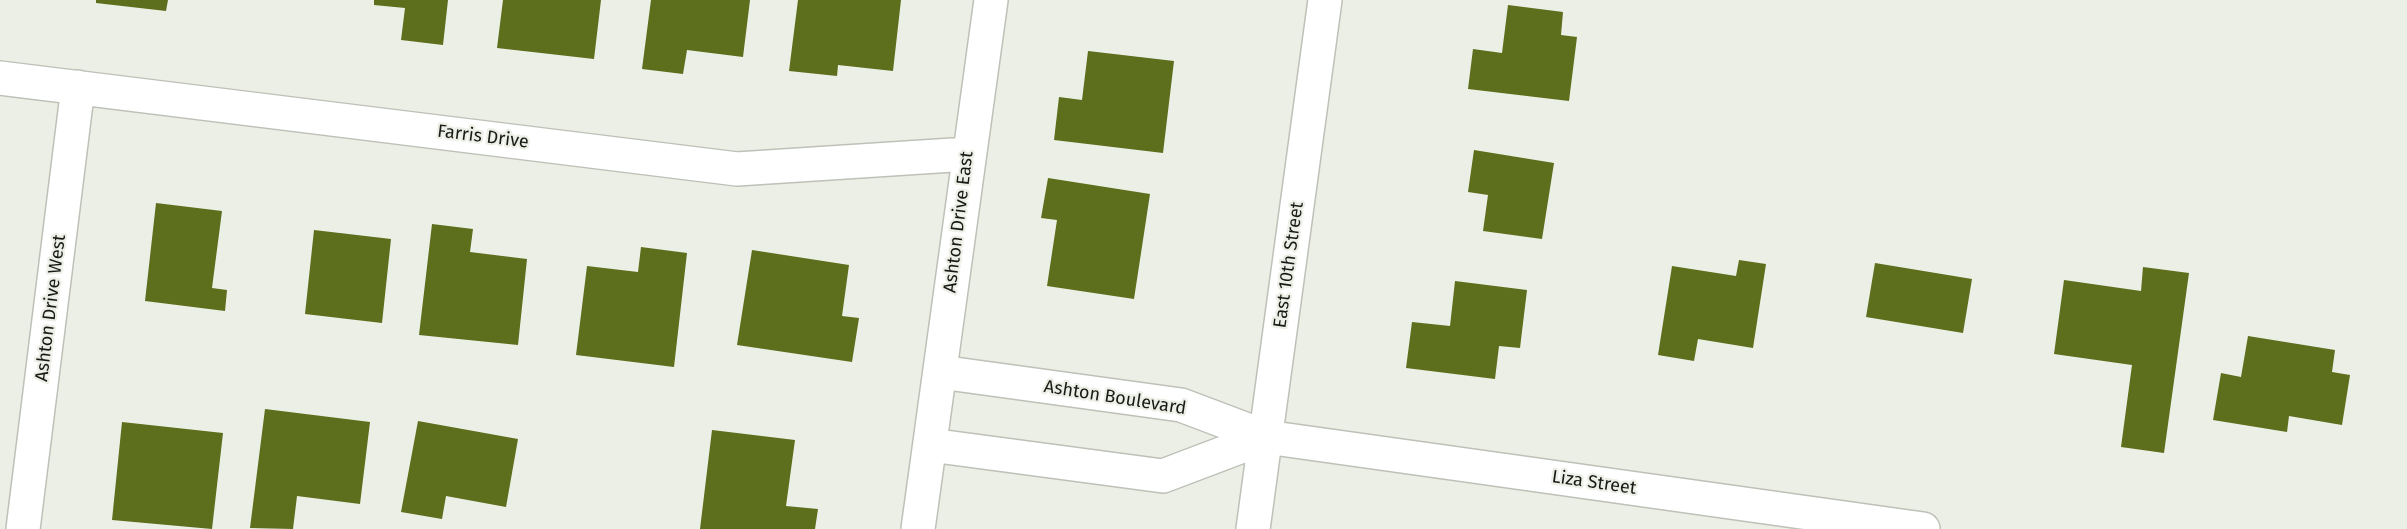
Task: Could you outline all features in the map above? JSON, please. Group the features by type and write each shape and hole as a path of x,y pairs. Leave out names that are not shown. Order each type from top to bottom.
{"street":[{"name":"Ashton Drive East","path":"930,445 968,154 991,0"},
{"name":"East 10th Street","path":"1253,529 1325,0"},
{"name":"Farris Drive","path":"0,78 737,169 968,154"},
{"name":"Ashton Drive West","path":"23,529 78,87"},
{"name":"Ashton Boulevard","path":"940,372 1181,405 1266,437"},
{"path":"918,529 930,445 1163,476 1266,437"},
{"name":"Liza Street","path":"1266,437 1923,529"}],"building":[{"path":"96,0 168,0 166,11 96,3"},
{"path":"374,0 448,0 443,45 401,40 405,8 374,5"},
{"path":"503,0 601,0 594,59 497,48"},
{"path":"651,0 750,0 743,57 687,50 683,74 642,69"},
{"path":"798,0 901,0 893,71 838,65 837,76 789,71"},
{"path":"1508,5 1563,12 1561,35 1577,37 1569,101 1468,89 1473,49 1502,53"},
{"path":"1088,51 1174,61 1163,153 1054,140 1059,97 1082,100"},
{"path":"1474,150 1554,163 1542,239 1483,231 1488,195 1468,192"},
{"path":"1048,178 1150,194 1134,299 1047,286 1057,220 1041,218"},
{"path":"156,203 222,211 212,288 227,290 225,311 145,301"},
{"path":"432,224 473,229 470,252 527,259 518,345 419,335"},
{"path":"314,230 391,239 382,323 305,314"},
{"path":"641,247 687,253 674,367 576,355 587,266 638,272"},
{"path":"752,250 849,265 842,316 859,318 852,362 737,345"},
{"path":"1739,260 1766,264 1753,348 1698,339 1694,361 1658,355 1672,266 1736,276"},
{"path":"1875,263 1972,279 1963,333 1866,317"},
{"path":"2143,267 2189,273 2164,453 2121,447 2132,365 2054,354 2064,280 2141,291"},
{"path":"1455,281 1527,290 1520,348 1499,346 1495,379 1406,368 1412,322 1450,326"},
{"path":"2248,336 2335,350 2332,372 2350,375 2342,425 2289,416 2287,432 2213,420 2221,373 2241,377"},
{"path":"265,409 370,422 360,504 297,496 293,529 250,528"},
{"path":"418,421 518,439 506,507 446,496 442,519 401,512"},
{"path":"122,422 223,433 212,529 112,520"},
{"path":"712,430 795,440 786,506 818,509 815,529 700,529"}]}
